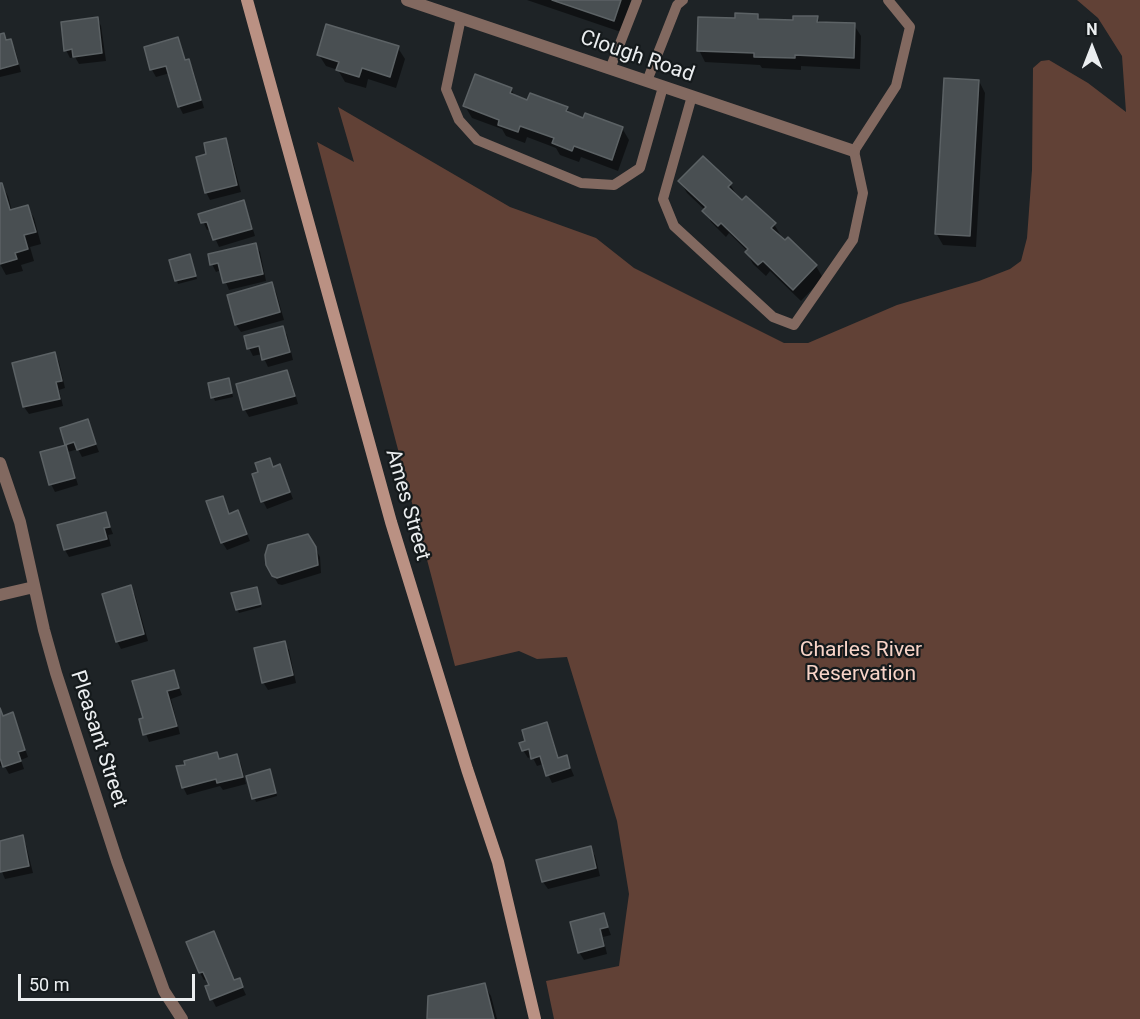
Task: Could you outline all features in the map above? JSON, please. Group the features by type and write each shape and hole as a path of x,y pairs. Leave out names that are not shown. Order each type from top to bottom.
{"street":[{"name":"Ames Street","path":"247,0 391,522 498,862 535,1019"},
{"name":"Clough Road","path":"412,1 854,151"},
{"name":"Pleasant Street","path":"0,463 20,522 56,673 121,873 160,982 182,1019"},
{"path":"0,596 34,587"}],"lane":[{"path":"609,69 637,0"},
{"path":"647,81 677,6 683,0"},
{"path":"692,96 663,199 674,226 774,317 794,325 853,240 863,193 854,151 896,86 910,27 888,0"},
{"path":"461,18 446,89 459,120 477,140 581,183 614,185 639,168 663,87"}],"green space":[{"name":"Charles River Reservation","path":"1077,0 1140,0 1140,1019 554,1019 546,981 619,966 629,894 617,821 567,657 537,659 519,651 455,666 317,142 354,162 338,107 510,207 596,238 634,268 784,343 808,343 897,305 979,281 1010,269 1021,261 1027,238 1032,170 1033,68 1041,61 1049,60 1088,83 1126,112 1122,56 1098,18"}],"building":[{"path":"552,0 621,0 614,21"},
{"path":"735,13 758,14 758,19 793,20 793,16 818,16 817,22 855,23 854,58 795,55 795,58 754,57 754,53 697,51 698,17 735,18"},
{"path":"98,17 102,53 73,57 72,49 64,51 61,22"},
{"path":"326,24 399,46 390,77 362,68 359,77 336,70 339,62 317,55"},
{"path":"4,33 6,40 11,39 18,64 0,69 0,34"},
{"path":"178,37 185,60 189,59 201,100 178,107 166,66 150,70 144,47"},
{"path":"475,74 512,88 510,93 527,100 530,93 568,107 566,111 583,118 585,113 623,127 612,160 574,146 572,151 552,143 554,138 520,126 518,132 498,125 499,120 463,106"},
{"path":"944,78 979,80 970,236 935,234"},
{"path":"226,138 237,185 205,193 196,157 206,154 204,143"},
{"path":"703,156 732,183 728,187 742,200 746,196 776,223 771,228 785,240 788,237 817,265 793,290 763,261 758,265 745,252 748,249 721,223 718,226 702,211 706,207 678,181"},
{"path":"0,183 2,183 10,210 28,205 36,232 24,235 28,249 15,253 17,259 0,264"},
{"path":"244,200 252,229 213,240 207,222 201,223 198,214"},
{"path":"256,243 263,274 223,283 218,263 210,265 208,254"},
{"path":"190,254 196,276 175,281 169,260"},
{"path":"272,282 280,312 235,325 227,295"},
{"path":"283,326 290,352 262,360 259,346 247,349 244,336"},
{"path":"55,352 62,381 56,382 60,399 23,407 12,363"},
{"path":"287,370 295,396 243,410 236,384"},
{"path":"229,378 232,393 211,398 208,383"},
{"path":"88,419 96,444 77,450 74,442 65,445 60,428"},
{"path":"66,445 75,478 49,485 40,452"},
{"path":"270,458 273,467 280,464 290,492 261,502 252,474 258,472 255,463"},
{"path":"223,496 229,514 238,510 247,534 221,543 206,501"},
{"path":"106,512 110,527 104,528 107,539 64,550 57,525"},
{"path":"308,534 316,547 318,565 277,578 272,576 266,565 265,555 268,545"},
{"path":"131,585 144,634 116,642 102,594"},
{"path":"257,587 261,604 236,610 231,593"},
{"path":"285,641 293,675 262,683 254,648"},
{"path":"174,670 179,688 167,691 177,726 143,735 139,719 143,718 132,681"},
{"path":"0,708 3,716 13,712 25,750 18,752 21,761 3,767 0,758"},
{"path":"547,722 558,758 567,755 570,768 546,776 540,756 531,759 529,749 522,751 519,743 525,741 522,730"},
{"path":"217,752 219,759 237,754 243,777 217,783 216,779 182,788 176,766 185,765 184,761"},
{"path":"270,769 276,793 252,799 246,776"},
{"path":"23,835 29,866 0,872 0,841"},
{"path":"591,846 596,868 542,882 536,860"},
{"path":"604,913 608,927 600,929 604,946 578,953 570,922"},
{"path":"214,931 234,980 240,978 243,987 210,1000 205,986 209,985 203,972 199,973 186,942"},
{"path":"485,983 494,1019 427,1019 428,996"}]}
